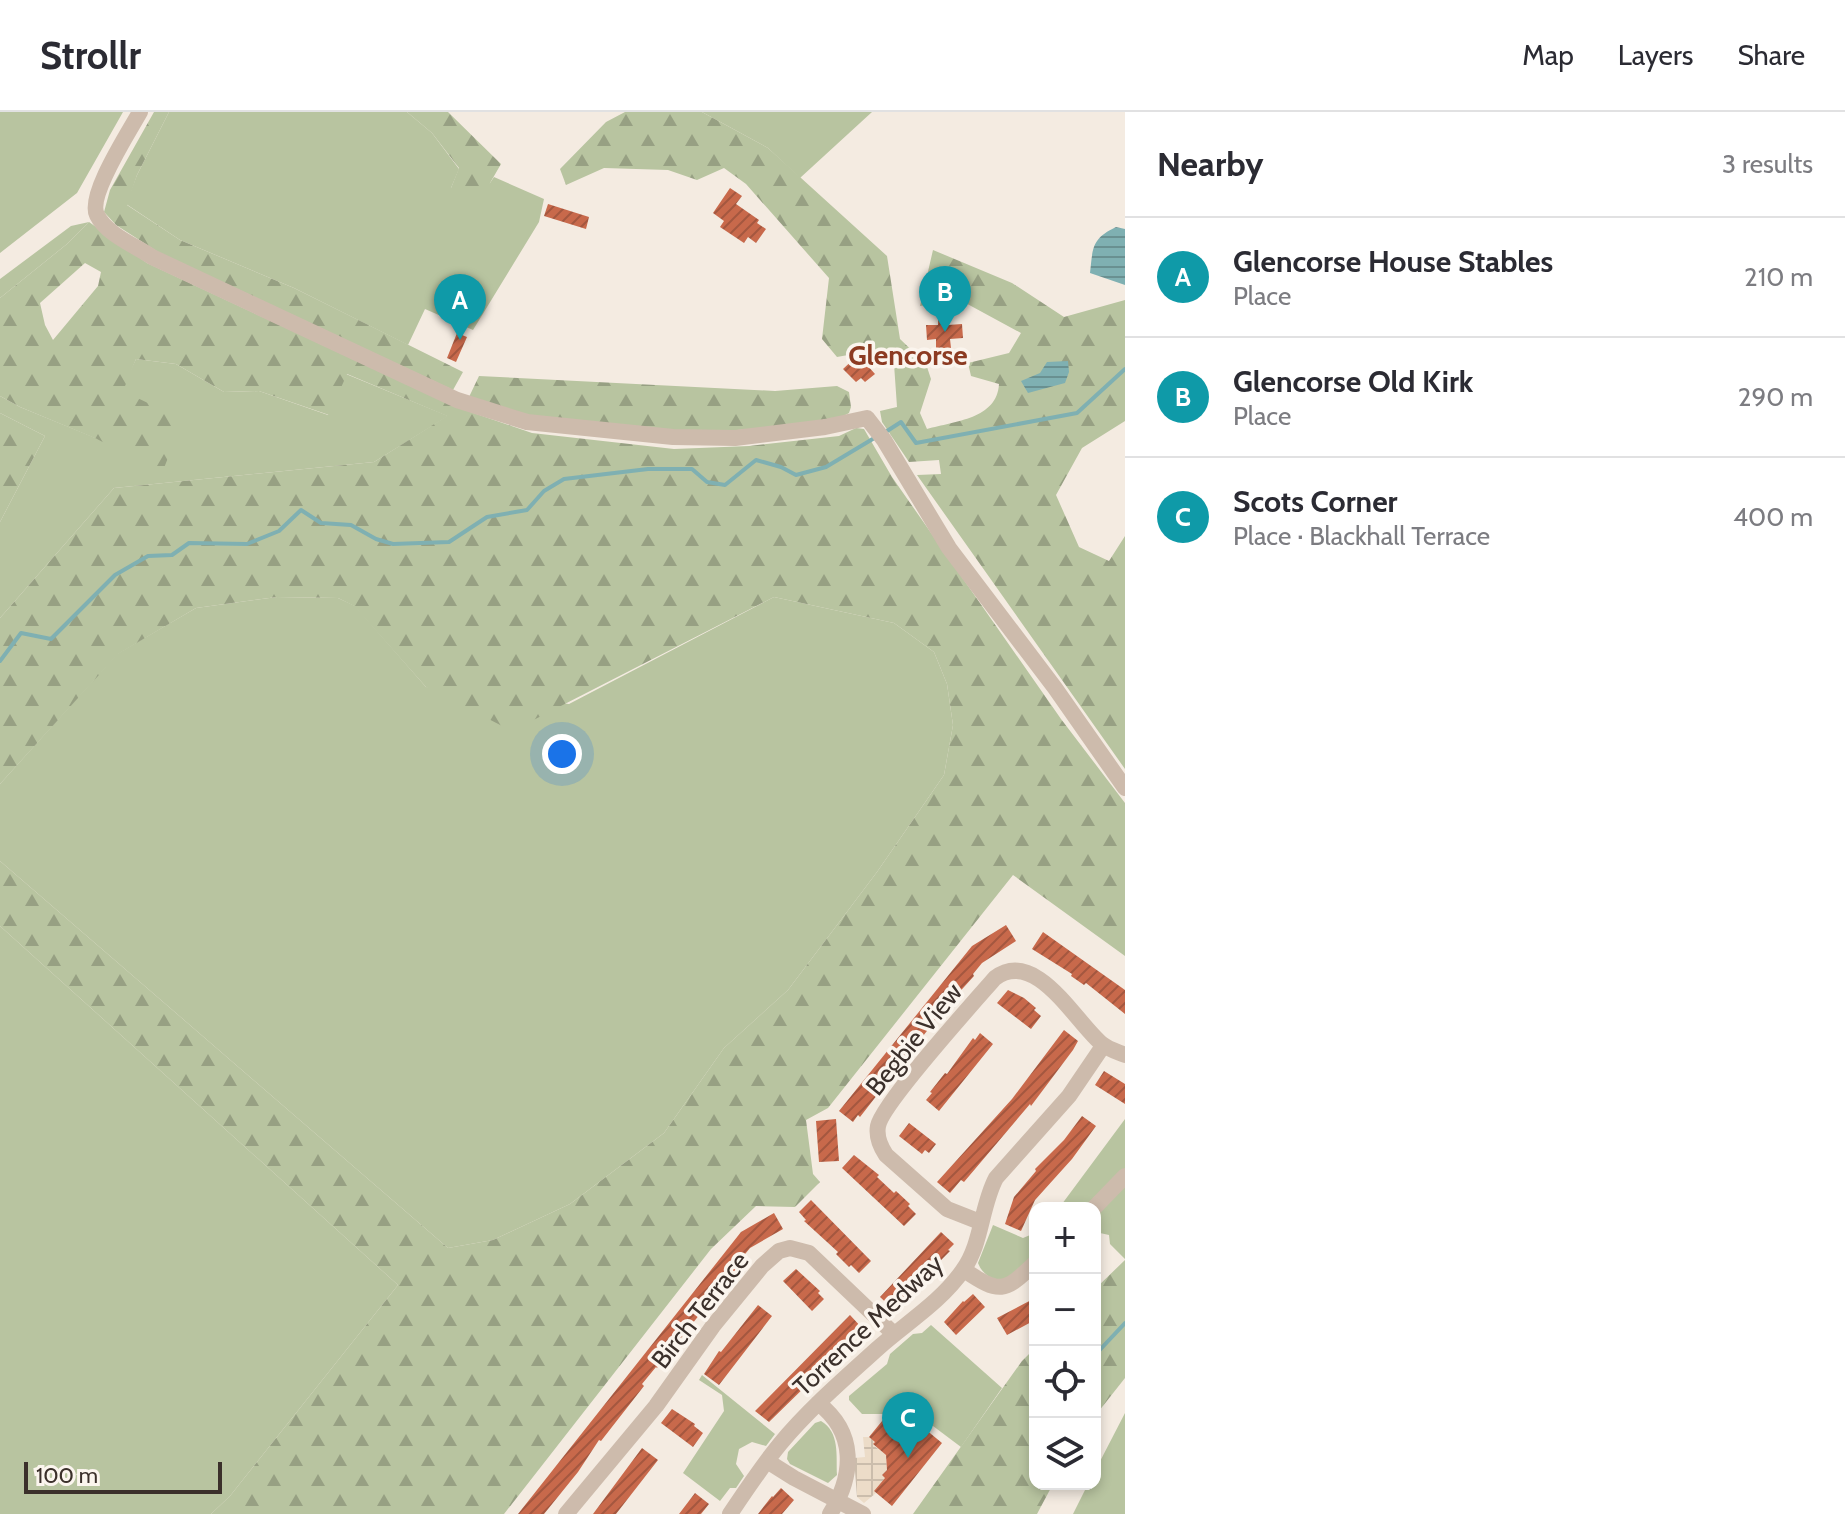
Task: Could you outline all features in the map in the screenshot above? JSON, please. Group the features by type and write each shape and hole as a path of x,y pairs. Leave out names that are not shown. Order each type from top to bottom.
{"street":[{"path":"140,112 100,185 95,209 98,218 107,227 152,257 457,400 527,422 673,437 735,438 790,433 867,418 884,440 949,548 1055,688 1125,788"},
{"name":"Begbie View","path":"980,1222 947,1209 886,1155 878,1138 879,1122 900,1092 995,978 1009,970 1026,972 1059,995 1103,1046"},
{"path":"1103,1046 1125,1055"},
{"name":"Torrence Medway","path":"730,1514 767,1461 818,1403 928,1307 964,1270 989,1190 996,1178 1069,1096 1103,1046"},
{"path":"1100,1202 1125,1176"},
{"name":"Birch Terrace","path":"566,1514 656,1406 732,1302 779,1251 790,1248 809,1253 894,1334"},
{"path":"964,1270 996,1288 1004,1288 1029,1268"},
{"path":"818,1403 838,1422 845,1441 847,1480 834,1507"},
{"path":"767,1461 834,1507 863,1514"}],"green space":[{"path":"0,112 123,112 77,193 0,253"},
{"path":"154,112 169,112 137,175 127,205 180,240 294,288 463,372 453,390 158,252 116,225 104,212 110,190"},
{"path":"169,112 407,112 432,133 459,169 451,188 490,183 494,177 544,199 539,222 473,330 425,309 408,345 294,288 180,240 126,204"},
{"path":"407,112 448,112 501,164 490,183 471,198 451,188 459,168 432,133"},
{"path":"625,112 702,112 768,148 887,256 900,339 926,364 931,379 920,413 927,429 973,417 991,405 999,384 971,376 968,363 1009,353 1021,333 960,300 920,306 933,250 1012,283 1064,317 1125,300 1125,421 1082,448 1056,495 1079,547 1109,561 1125,536 1125,769 917,475 941,474 939,460 909,462 882,422 880,411 897,407 894,364 870,351 837,357 822,339 829,278 746,184 724,168 697,180 668,170 604,168 566,185 560,169 606,122"},
{"path":"702,112 872,112 800,178 768,148"},
{"path":"89,222 67,244 0,298 0,279 71,226"},
{"path":"89,222 147,263 453,406 532,433 674,449 749,446 839,436 856,428 864,429 892,477 1061,719 1125,803 1125,956 1013,875 828,1108 806,1120 813,1174 820,1182 795,1207 756,1206 711,1249 504,1514 211,1514 230,1496 398,1285 0,926 0,861 448,1248 493,1240 570,1204 664,1133 724,1048 788,990 877,872 944,775 953,725 947,684 934,652 894,623 774,597 512,731 426,687 354,606 338,598 277,597 196,608 118,654 0,784 0,618 114,488 374,462 447,416 347,374 329,415 259,391 224,392 176,364 136,359 123,391 183,420 162,473 97,439 0,396 0,298 67,244","holes":["85,263 101,272 98,286 53,340 45,325 40,303"]},
{"path":"136,359 176,364 224,392 259,391 328,415 346,374 448,416 374,462 114,488 0,618 0,522 45,436 0,413 0,396 98,439"},
{"path":"479,376 775,391 837,386 849,392 851,407 849,413 838,419 804,427 673,433 532,417 469,397"},
{"path":"0,413 45,436 0,522"},
{"path":"277,597 338,598 355,606 426,687 569,704 774,597 894,623 934,652 947,684 953,725 944,775 877,872 788,990 724,1048 664,1133 570,1204 493,1240 448,1248 0,861 0,784 117,654 196,608"},
{"path":"0,926 398,1285 230,1496 211,1514 0,1514"},
{"path":"1125,1119 1125,1171 1094,1202 1063,1202"},
{"path":"1125,1184 1125,1259 1110,1244 1109,1235 1101,1233 1101,1207"},
{"path":"993,1225 1023,1238 1029,1236 1029,1261 1008,1281 990,1277 978,1263"},
{"path":"1125,1260 1125,1378 1101,1408 1101,1346 1101,1283"},
{"path":"931,1325 1002,1388 961,1447 917,1414 862,1414 849,1400 849,1396 887,1364 890,1354 913,1334 922,1333"},
{"path":"1029,1354 1029,1490 1050,1490 1037,1514 913,1514"},
{"path":"702,1375 775,1434 766,1446 752,1442 739,1449 736,1464 744,1476 736,1488 730,1488 720,1501 683,1473 724,1411 722,1395 699,1380"},
{"path":"1125,1413 1125,1514 1073,1514 1085,1490 1101,1490 1101,1459"},
{"path":"821,1421 831,1431 836,1445 837,1475 828,1483 790,1464 787,1459 788,1452 815,1423"}],"shaded area":[{"path":"863,1437 875,1441 873,1445 886,1455 887,1470 882,1475 885,1478 874,1491 876,1493 864,1503 857,1497 854,1458 865,1457"}],"water":[{"path":"1116,227 1125,229 1125,285 1090,273 1095,245"},
{"path":"1068,361 1069,372 1065,383 1028,393 1021,381 1040,373 1047,362"}],"building":[{"path":"730,188 742,196 736,204 759,220 757,223 766,229 756,243 748,237 744,243 720,227 724,221 713,213"},
{"path":"548,204 589,217 586,229 544,216"},
{"path":"938,313 948,313 948,325 962,324 963,338 950,339 951,348 936,348 936,339 927,340 926,325 938,325"},
{"path":"457,333 467,337 456,362 447,358"},
{"path":"858,355 875,374 865,382 861,378 856,382 843,369"},
{"path":"1006,925 1016,941 982,963 860,1117 858,1115 853,1122 839,1111 972,946"},
{"path":"1043,932 1125,990 1125,1014 1086,983 1084,985 1032,949"},
{"path":"1008,990 1024,998 1041,1016 1031,1029 997,1003"},
{"path":"1064,1030 1078,1041 1073,1050 1031,1106 964,1182 961,1180 950,1193 937,1182 1012,1099"},
{"path":"980,1033 993,1044 939,1111 926,1100 930,1092"},
{"path":"1104,1071 1125,1084 1125,1104 1095,1085"},
{"path":"1082,1116 1096,1126 1034,1202 1029,1202 1029,1213 1021,1231 1005,1224 1014,1197 1035,1169 1064,1140"},
{"path":"836,1119 839,1161 819,1162 816,1121"},
{"path":"909,1123 936,1144 929,1153 925,1150 922,1154 899,1136"},
{"path":"854,1155 910,1204 908,1206 916,1214 904,1226 842,1168"},
{"path":"811,1200 871,1261 859,1273 851,1265 849,1267 836,1254 838,1252 804,1221 799,1212"},
{"path":"774,1213 783,1229 750,1248 544,1514 518,1514 741,1232"},
{"path":"941,1232 954,1244 950,1251 893,1309 880,1297"},
{"path":"796,1269 820,1291 818,1293 824,1299 812,1311 783,1281"},
{"path":"973,1294 985,1307 956,1335 944,1322"},
{"path":"1029,1301 1029,1323 1007,1335 997,1318"},
{"path":"758,1305 772,1316 719,1385 704,1374"},
{"path":"850,1315 862,1328 856,1337 769,1422 755,1411"},
{"path":"672,1409 703,1433 693,1447 661,1423"},
{"path":"887,1415 913,1436 919,1428 925,1429 942,1443 892,1506 874,1491 885,1478 882,1475 887,1470 886,1455 869,1437"},
{"path":"642,1448 658,1460 616,1514 593,1514"},
{"path":"781,1488 794,1500 782,1514 758,1514 772,1496"},
{"path":"695,1493 709,1504 701,1514 679,1514"}],"waterway":[{"path":"884,433 901,422 916,443 1077,413 1125,369"},
{"path":"0,661 21,633 51,639 115,575 148,556 172,555 189,543 247,544 279,531 301,510 321,523 351,525 376,539 393,544 449,542 487,517 527,510 544,491 564,479 648,469 692,469 707,482 725,485 756,460 796,475 826,467 876,437"},
{"path":"1101,1349 1125,1323"}],"place":[{"name":"Glencorse Old Kirk","path":"945,332"},
{"name":"Glencorse House Stables","path":"460,340"},
{"name":"Scots Corner","path":"908,1458"}],"district":[{"name":"Glencorse","path":"908,355"}]}
